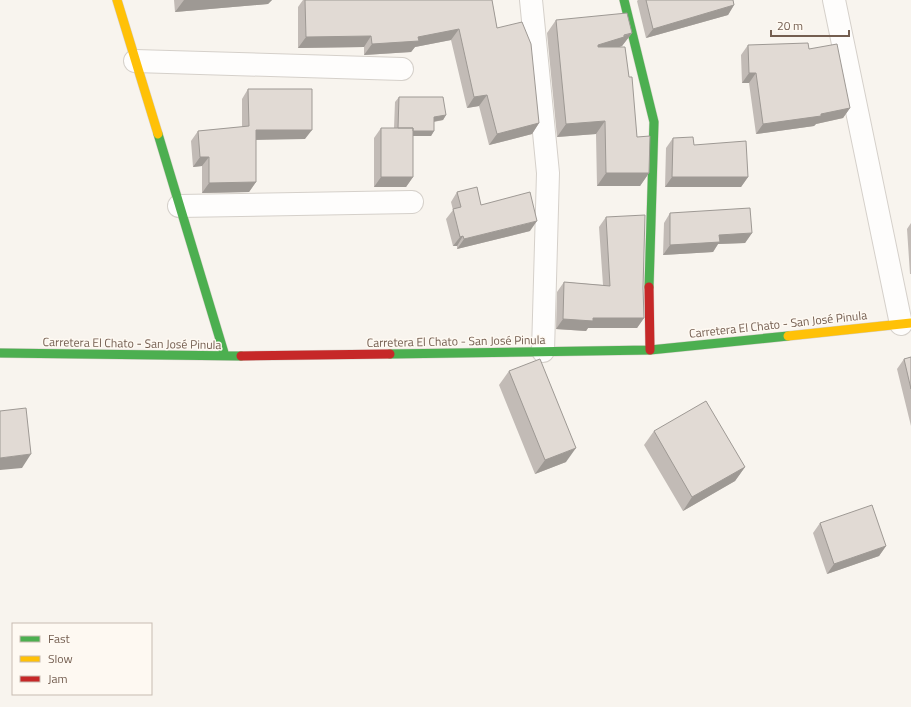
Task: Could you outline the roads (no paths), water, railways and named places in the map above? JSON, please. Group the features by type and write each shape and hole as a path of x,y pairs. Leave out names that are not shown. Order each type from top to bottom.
{"main road":[{"path":"117,0 225,356"},
{"path":"624,0 654,122 649,298 650,350"},
{"name":"Carretera El Chato - San José Pinula","path":"0,353 225,356 650,350 906,323"}],"street":[{"path":"531,0 548,173 543,352"},
{"path":"834,0 906,323"},
{"path":"135,61 402,69"},
{"path":"179,206 412,202"}]}
